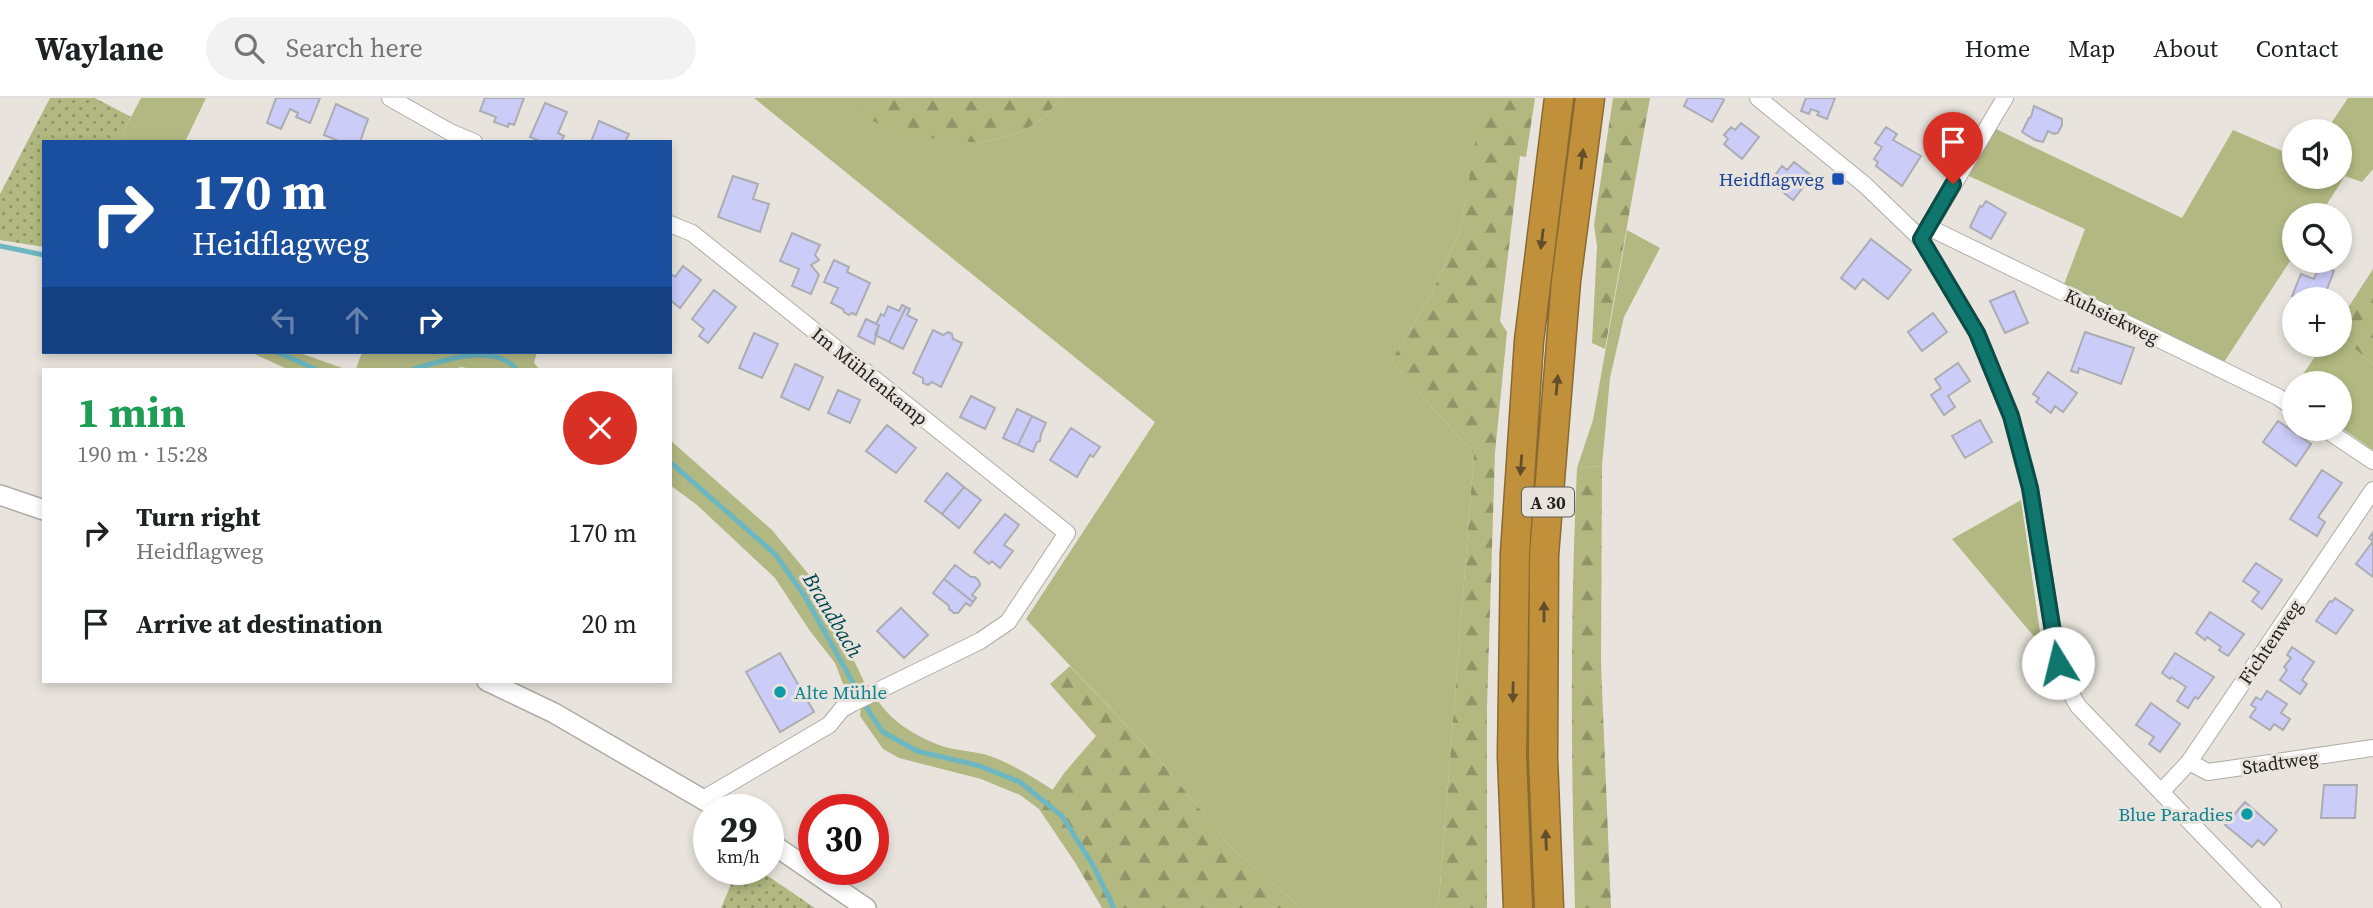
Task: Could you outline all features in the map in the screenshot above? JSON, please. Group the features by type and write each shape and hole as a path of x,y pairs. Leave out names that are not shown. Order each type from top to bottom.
{"highway":[{"name":"A 30","path":"1518,908 1512,755 1515,553 1529,341 1559,98"},
{"name":"A 30","path":"1549,908 1543,758 1544,555 1566,281 1590,98"}],"street":[{"path":"390,98 469,140"},
{"path":"1758,98 1924,233 1977,333 2011,416 2030,488 2058,663 2066,685 2078,706 2273,908"},
{"path":"1924,233 2005,98"},
{"name":"Im Mühlenkamp","path":"672,225 692,233 1067,533 1008,622 980,641 842,709 829,724 711,794"},
{"name":"Kuhsiekweg","path":"1924,233 2282,400"},
{"path":"2343,441 2373,461"},
{"name":"Fichtenweg","path":"2162,791 2189,762 2373,490"},
{"path":"0,495 42,509"},
{"path":"491,683 554,713 694,794"},
{"name":"Stadtweg","path":"2189,762 2208,772 2373,748"},
{"path":"784,852 866,908"}],"green space":[{"path":"50,98 95,98 131,117 119,140 42,140 42,247 0,240 0,194"},
{"path":"141,98 206,98 186,140 119,140"},
{"path":"754,98 856,98 866,117 981,143 1020,133 1045,117 1061,98 1484,98 1460,231 1431,295 1391,361 1474,454 1439,899 1436,908 1301,908 1232,848 1162,763 1026,619 1155,422"},
{"path":"856,98 1061,98 1045,117 1020,133 981,143 902,135 865,117"},
{"path":"1483,98 1535,98 1526,157 1520,156 1500,321 1507,332 1495,453 1487,707 1487,908 1436,908 1439,899 1474,454 1391,361 1431,295 1460,231"},
{"path":"1613,98 1650,98 1605,349 1592,343 1597,246 1594,225"},
{"path":"2348,98 2373,98 2373,169 2362,182 2352,178 2352,119 2334,119"},
{"path":"1996,129 2182,218 2233,130 2282,151 2282,189 2337,189 2328,203 2282,203 2282,273 2224,362 2063,287 2085,229 1969,176"},
{"path":"1627,230 1660,248 1624,317 1610,378 1602,466 1577,468 1593,420"},
{"path":"2373,269 2373,365 2352,346 2352,301"},
{"path":"2352,346 2373,365 2373,450 2352,435 2352,371 2305,371 2315,357 2352,357"},
{"path":"254,354 303,354 342,368 285,368"},
{"path":"361,354 536,354 534,363 538,368 462,367 356,368"},
{"path":"672,442 772,530 820,588 866,686 847,694 835,663 775,578 697,505 672,486"},
{"path":"1602,466 1601,663 1611,908 1575,908 1572,688 1577,468"},
{"path":"2021,500 2042,646 1952,539"},
{"path":"1070,666 1162,763 1232,848 1301,908 1102,908 1039,809 1065,772 1096,736 1050,684"},
{"path":"877,699 897,722 923,738 948,748 998,759 1053,790 1039,809 1020,795 981,779 899,758 883,749 860,716 861,707"},
{"path":"731,885 781,885 815,908 721,908"}],"building":[{"path":"276,98 320,98 310,123 296,117 298,113 290,109 281,129 267,123"},
{"path":"485,98 524,98 514,125 509,123 508,127 494,122 496,117 480,111"},
{"path":"1688,98 1724,100 1712,122 1684,106"},
{"path":"1806,98 1835,98 1827,119 1811,109 1809,114 1801,111"},
{"path":"545,103 567,112 558,133 564,136 562,140 537,140 530,137"},
{"path":"336,104 368,119 361,140 336,140 324,135"},
{"path":"2034,106 2062,119 2058,133 2048,131 2043,142 2022,132"},
{"path":"599,121 629,134 626,140 592,140"},
{"path":"1741,123 1759,137 1742,159 1724,144 1728,139 1724,135 1731,127 1735,130"},
{"path":"1886,127 1897,134 1893,140 1921,156 1902,186 1876,166 1878,162 1874,159 1882,147 1875,143"},
{"path":"1794,162 1812,176 1793,200 1775,186 1781,177 1776,174 1782,166 1787,170"},
{"path":"733,176 758,184 753,199 769,204 760,232 718,217"},
{"path":"1986,201 2006,213 1991,239 1970,227 1980,206"},
{"path":"792,233 820,245 815,255 819,260 811,265 819,275 811,294 792,286 799,269 780,261"},
{"path":"1871,239 1911,270 1888,299 1863,279 1855,289 1841,278"},
{"path":"834,260 849,267 847,272 870,283 856,315 849,315 831,303 838,288 824,282"},
{"path":"683,266 701,280 680,308 672,302 672,275 675,277"},
{"path":"2317,273 2333,273 2328,287 2296,287 2301,274 2314,279"},
{"path":"714,290 736,307 708,343 699,336 704,329 692,319"},
{"path":"2014,291 2028,323 2005,333 1990,301"},
{"path":"902,305 906,307 889,342 875,335 879,325 876,324 881,314 884,316 888,306 899,311"},
{"path":"906,307 910,309 907,315 917,320 903,349 889,342"},
{"path":"1933,313 1947,332 1922,351 1908,332"},
{"path":"866,319 879,325 874,344 858,336"},
{"path":"933,330 943,335 948,332 953,339 962,343 941,387 932,382 928,385 923,383 923,378 913,373"},
{"path":"2085,332 2134,348 2121,384 2079,368 2078,373 2071,371"},
{"path":"754,333 778,344 762,378 739,368"},
{"path":"1958,363 1970,381 1948,396 1955,407 1944,415 1931,395 1941,388 1935,379"},
{"path":"795,364 823,377 809,410 781,397"},
{"path":"2048,372 2077,393 2063,412 2055,406 2051,413 2036,402 2039,398 2033,394"},
{"path":"838,390 860,400 850,423 828,413"},
{"path":"971,396 995,408 985,429 960,417"},
{"path":"1017,409 1032,416 1018,445 1003,438"},
{"path":"1032,416 1046,423 1033,452 1018,445"},
{"path":"1980,420 1992,442 1965,458 1952,436"},
{"path":"2278,421 2282,424 2282,441 2307,441 2311,444 2296,466 2263,442"},
{"path":"887,425 916,448 896,473 866,451"},
{"path":"1071,428 1100,447 1093,457 1090,455 1077,477 1050,460"},
{"path":"2322,470 2342,483 2318,517 2325,522 2317,536 2290,519"},
{"path":"947,473 964,487 942,514 925,501"},
{"path":"964,487 981,500 959,528 942,514"},
{"path":"1005,514 1019,525 1004,545 1013,551 1000,568 992,561 989,564 974,552"},
{"path":"2373,541 2373,577 2356,564"},
{"path":"2256,563 2282,580 2262,609 2252,601 2259,592 2243,581"},
{"path":"955,565 979,581 980,585 972,595 976,598 973,602 944,579"},
{"path":"944,579 973,602 970,606 966,603 958,613 954,613 933,593"},
{"path":"2335,598 2353,610 2336,634 2316,621"},
{"path":"901,608 928,635 904,658 877,631"},
{"path":"2210,612 2244,634 2228,656 2219,650 2221,647 2196,633"},
{"path":"2292,647 2314,662 2302,680 2307,684 2300,694 2280,680 2287,670 2284,667 2291,658 2287,655"},
{"name":"Alte Mühle","path":"780,653 814,712 780,732 746,672"},
{"path":"2175,653 2214,677 2188,708 2177,701 2186,687 2162,673"},
{"path":"2267,691 2287,704 2281,713 2290,719 2283,730 2274,724 2270,730 2250,717 2256,708 2251,705 2256,697 2261,700"},
{"path":"2151,703 2180,724 2160,752 2149,744 2154,737 2136,725"},
{"path":"2324,785 2357,785 2355,818 2321,818"},
{"name":"Blue Paradies","path":"2245,802 2277,830 2264,845 2258,840 2252,847 2225,825"}],"waterway":[{"name":"Brandbach","path":"0,246 42,255"},
{"name":"Brandbach","path":"281,354 313,368"},
{"name":"Brandbach","path":"418,368 453,358 481,355 494,356 515,368"},
{"name":"Brandbach","path":"672,464 775,554 804,595 883,732 917,751 980,766 1020,782 1062,816 1094,867 1114,908"}],"place":[{"name":"Heidflagweg","path":"1838,179"},
{"name":"Alte Mühle","path":"780,692"},
{"name":"Blue Paradies","path":"2247,814"}],"route":[{"path":"1953,184 1921,239 1977,333 2011,416 2030,488 2058,663"}]}
